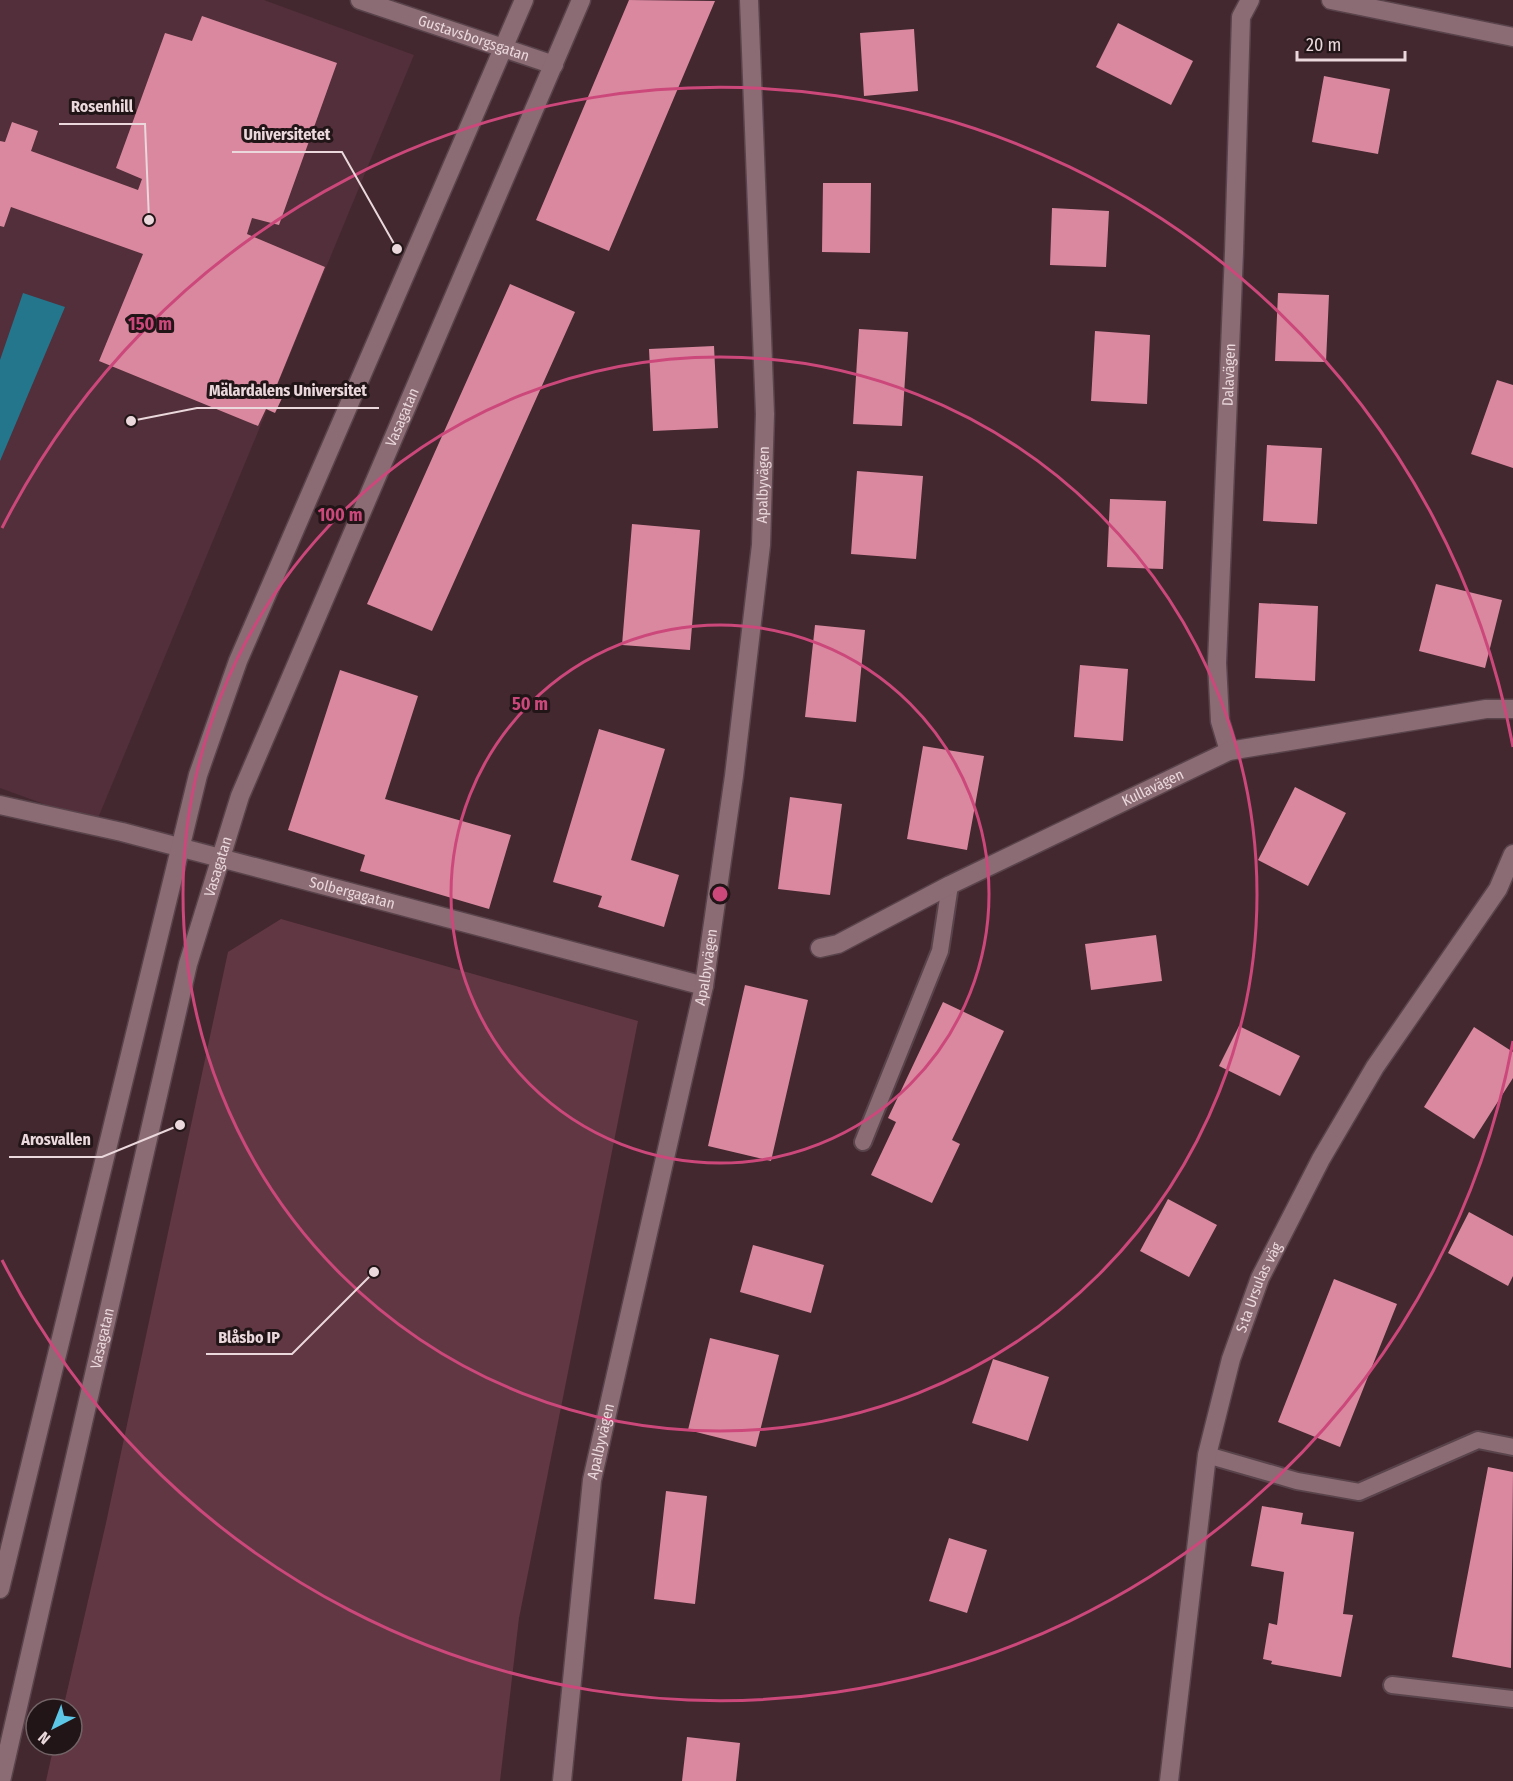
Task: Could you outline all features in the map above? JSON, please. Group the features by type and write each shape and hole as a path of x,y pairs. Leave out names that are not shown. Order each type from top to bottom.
{"street":[{"name":"Gustavsborgsgatan","path":"360,0 554,65"},
{"path":"0,1589 155,957 178,847 198,776 238,662 524,0"},
{"name":"Vasagatan","path":"1,1781 188,964 240,796 581,0"},
{"name":"Apalbyvägen","path":"562,1781 592,1480 704,986 734,777 761,545 765,414 748,0"},
{"name":"Dalavägen","path":"1229,751 1220,721 1217,663 1234,252 1240,17 1250,0"},
{"path":"1331,0 1513,37"},
{"name":"Kullavägen","path":"820,948 838,944 950,885 1229,751 1486,709 1513,709"},
{"name":"Solbergagatan","path":"0,805 221,858 704,986"},
{"name":"S:ta Ursulas väg","path":"1169,1781 1207,1455 1231,1359 1260,1278 1321,1159 1375,1067 1498,889 1513,854"}],"lane":[{"path":"864,1142 940,951 950,885"},
{"path":"1207,1455 1297,1480 1359,1492 1478,1440 1513,1447"},
{"path":"1392,1685 1513,1699"}],"shaded area":[{"path":"0,0 264,0 414,55 96,823 0,788"},
{"path":"281,919 638,1021 519,1618 500,1781 46,1781 51,1757 84,1757 84,1697 66,1697 106,1523 228,952"}],"water":[{"path":"23,293 65,307 0,461 0,360"}],"building":[{"path":"629,0 715,1 609,251 536,220"},
{"path":"202,16 337,63 279,225 252,218 247,234 325,267 274,392 283,396 275,413 266,409 258,426 99,361 143,254 11,207 4,227 0,226 0,141 5,142 12,122 38,131 31,151 138,190 142,179 116,168 165,33 192,41"},
{"path":"1118,23 1193,61 1171,105 1096,67"},
{"path":"914,29 918,91 864,96 860,33"},
{"path":"1324,76 1390,89 1378,154 1312,142"},
{"path":"823,183 871,183 870,253 822,252"},
{"path":"1052,208 1109,211 1106,267 1050,265"},
{"path":"510,284 575,312 432,631 367,604"},
{"path":"1278,293 1329,295 1326,362 1275,361"},
{"path":"859,329 908,332 902,426 853,424"},
{"path":"1095,331 1150,335 1147,404 1091,401"},
{"path":"714,346 718,428 653,431 649,349"},
{"path":"1497,380 1513,385 1513,468 1471,454"},
{"path":"1267,445 1322,448 1317,524 1263,521"},
{"path":"857,471 923,476 916,559 851,554"},
{"path":"1110,499 1166,501 1163,569 1107,567"},
{"path":"632,524 700,530 690,650 622,645"},
{"path":"1436,584 1502,600 1485,668 1419,651"},
{"path":"1259,603 1318,606 1315,681 1255,678"},
{"path":"815,625 865,630 856,722 805,717"},
{"path":"1080,665 1128,669 1123,741 1074,737"},
{"path":"340,670 418,696 385,799 511,835 489,909 360,871 365,855 288,830"},
{"path":"599,729 665,749 631,860 679,875 664,927 598,907 602,896 553,882"},
{"path":"923,746 984,756 967,850 907,839"},
{"path":"1295,787 1346,813 1308,886 1258,860"},
{"path":"790,797 842,804 830,895 778,889"},
{"path":"1156,935 1162,981 1091,990 1085,944"},
{"path":"745,985 808,1000 771,1161 708,1146"},
{"path":"943,1002 1004,1031 952,1140 960,1144 932,1203 871,1175 896,1122 888,1118"},
{"path":"1239,1026 1300,1056 1280,1096 1219,1066"},
{"path":"1474,1027 1513,1052 1513,1078 1474,1139 1424,1107"},
{"path":"1168,1199 1217,1225 1189,1277 1140,1251"},
{"path":"1469,1212 1513,1236 1513,1276 1508,1286 1448,1253"},
{"path":"753,1245 824,1265 811,1313 740,1292"},
{"path":"1334,1279 1397,1304 1340,1447 1278,1422"},
{"path":"710,1338 779,1355 756,1447 688,1430"},
{"path":"993,1359 1049,1377 1028,1441 972,1423"},
{"path":"1488,1467 1513,1472 1511,1668 1452,1657"},
{"path":"666,1491 707,1496 695,1604 654,1599"},
{"path":"1262,1506 1303,1513 1301,1524 1354,1532 1343,1614 1353,1615 1341,1677 1271,1664 1272,1661 1263,1659 1269,1623 1277,1625 1284,1572 1251,1566"},
{"path":"949,1538 987,1550 967,1613 929,1601"},
{"path":"687,1737 740,1743 736,1781 682,1781"}],"place":[{"name":"Rosenhill","path":"149,220"},
{"name":"Universitetet","path":"397,249"},
{"name":"Mälardalens Universitet","path":"131,421"},
{"name":"Arosvallen","path":"180,1125"},
{"name":"Blåsbo IP","path":"374,1272"}]}
